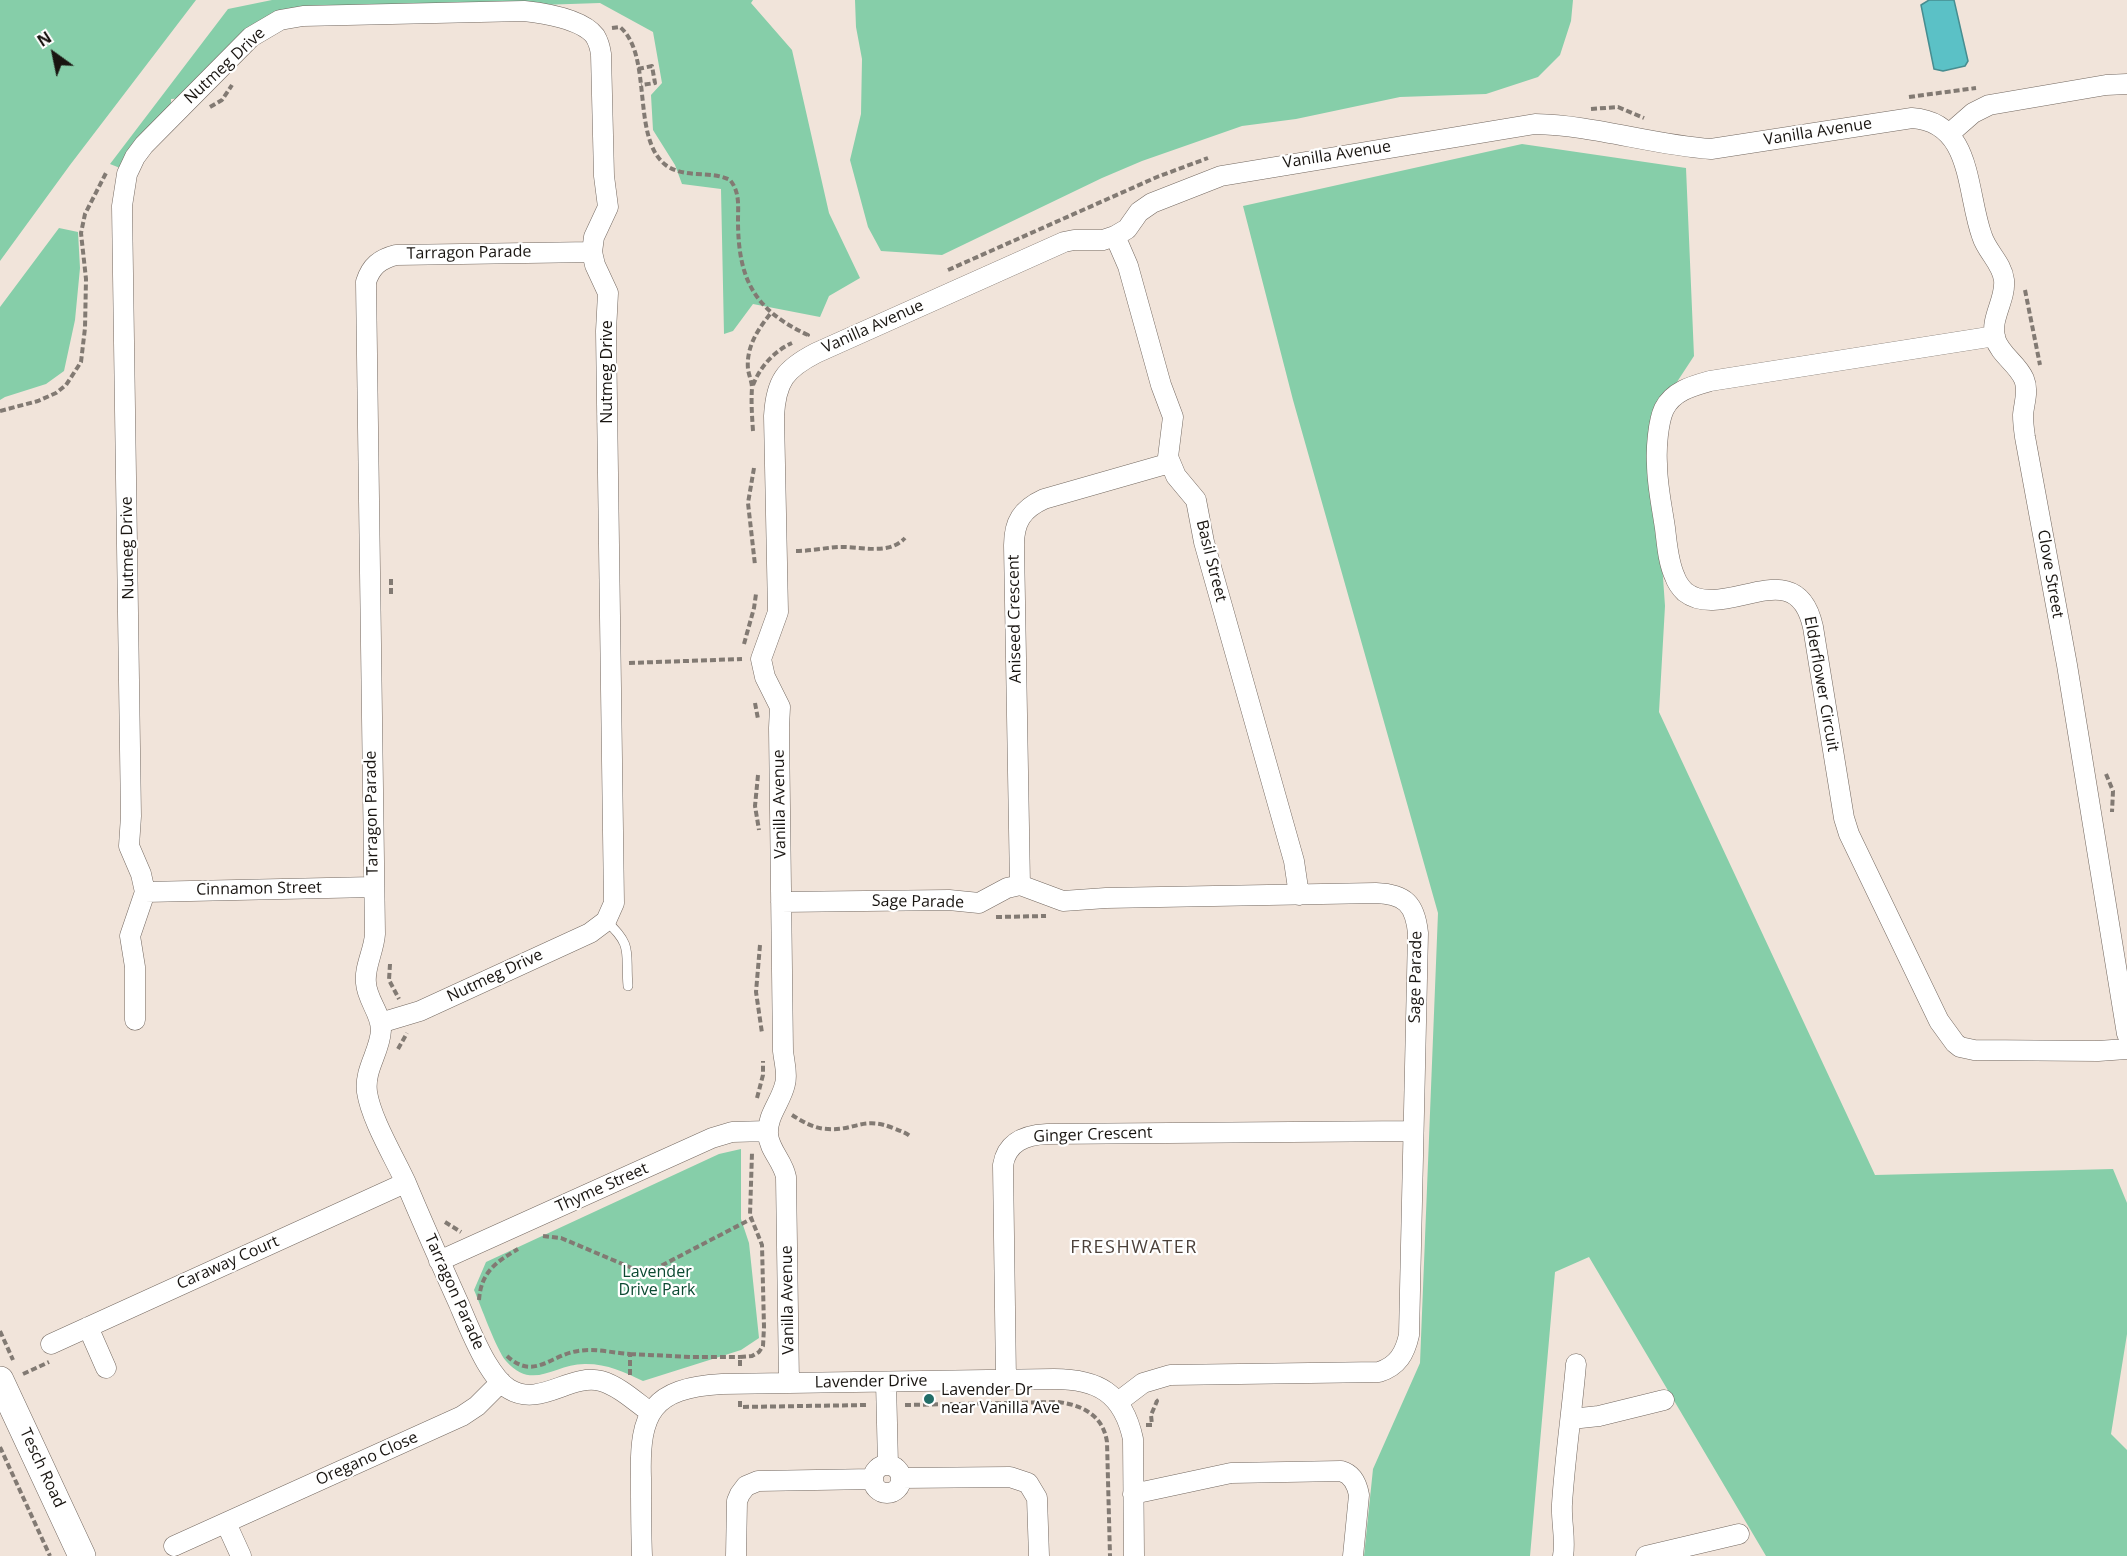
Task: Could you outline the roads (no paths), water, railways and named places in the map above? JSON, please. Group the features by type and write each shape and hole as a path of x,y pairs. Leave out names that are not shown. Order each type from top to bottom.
{"street":[{"name":"Nutmeg Drive","path":"145,892 141,874 130,853 129,840 131,816 122,206 126,174 135,158 152,137 251,37 280,20 303,16 524,11 541,13 576,23 592,33 599,45 602,62 604,176 608,207 594,237 592,252 595,265 607,286 608,293 606,331 615,896 613,908 606,921 590,933 420,1011 380,1023"},
{"path":"1995,336 1996,316 2004,288 2002,271 1982,238 1960,151 1949,134 1973,113 1989,105 2106,85 2127,84"},
{"name":"Vanilla Avenue","path":"789,1383 786,1178 771,1145 768,1131 770,1118 782,1094 786,1079 783,1051 779,728 781,710 765,677 761,659 778,612 774,416 779,384 794,365 1045,250 1074,240 1103,240 1115,236 1127,229 1145,207 1160,198 1221,176 1514,126 1553,124 1711,149 1912,118 1932,122 1949,134"},
{"path":"1115,236 1128,266 1161,385 1173,417 1168,450 1170,463"},
{"name":"Tarragon Parade","path":"501,1383 479,1348 439,1262 373,1113 367,1093 367,1075 380,1038 380,1023 366,984 367,968 374,944 365,295 370,271 378,262 396,255 592,252"},
{"name":"Clove Street","path":"1995,336 2000,349 2018,369 2025,382 2023,417 2025,437 2067,665 2127,1034"},
{"name":"Elderflower Circuit","path":"1995,336 1710,381 1678,393 1665,408 1657,444 1658,481 1669,553 1675,579 1693,597 1711,600 1783,590 1796,596 1807,606 1813,627 1844,818 1849,834 1939,1021 1950,1038 1960,1047 1984,1051 2127,1049"},
{"name":"Aniseed Crescent","path":"1020,885 1014,545 1018,519 1030,506 1044,499 1170,463"},
{"name":"Basil Street","path":"1170,463 1176,476 1192,494 1198,507 1204,542 1294,861 1299,895"},
{"name":"Sage Parade","path":"781,902 949,900 973,903 983,901 1007,888 1020,885 1063,901 1106,898 1387,894 1402,899 1412,908 1417,921 1418,933 1409,1335 1404,1352 1397,1362 1386,1370 1372,1372 1170,1375 1143,1383 1118,1401"},
{"name":"Cinnamon Street","path":"145,892 373,887"},
{"path":"135,1020 135,967 130,936 145,892"},
{"name":"Thyme Street","path":"439,1262 712,1138 732,1132 768,1131"},
{"name":"Ginger Crescent","path":"1006,1380 1003,1165 1010,1148 1023,1137 1047,1134 1413,1131"},
{"name":"Caraway Court","path":"51,1344 405,1183"},
{"path":"88,1327 106,1368"},
{"path":"1566,1556 1562,1505 1576,1364"},
{"name":"Lavender Drive","path":"642,1556 640,1444 645,1423 666,1397 687,1388 722,1384 1072,1379 1104,1389 1118,1401"},
{"name":"Tesch Road","path":"0,1380 82,1556"},
{"path":"501,1383 519,1393 529,1395 541,1394 579,1381 599,1380 617,1389 651,1413"},
{"path":"736,1556 737,1501 746,1486 764,1480 873,1479 876,1487 887,1493 896,1490 886,1382"},
{"name":"Oregano Close","path":"174,1546 462,1416 477,1406 501,1383"},
{"path":"1571,1419 1599,1416 1664,1400"},
{"path":"1118,1401 1128,1420 1133,1439 1134,1556"},
{"path":"1133,1494 1231,1473 1341,1471 1347,1473 1358,1488 1359,1507 1353,1556"},
{"path":"894,1472 1010,1477 1028,1482 1037,1498 1039,1556"},
{"path":"226,1523 241,1556"},
{"path":"1646,1556 1739,1534"}],"lane":[{"path":"606,921 622,936 627,946 628,986"}],"water":[{"path":"1929,0 1954,0 1968,61 1965,66 1943,71 1934,69 1921,5"}],"place":[{"name":"Lavender Dr near Vanilla Ave","path":"929,1399"}],"district":[{"name":"FRESHWATER","path":"1134,1248"}],"park label":[{"name":"Lavender Drive Park","path":"657,1281"}]}
